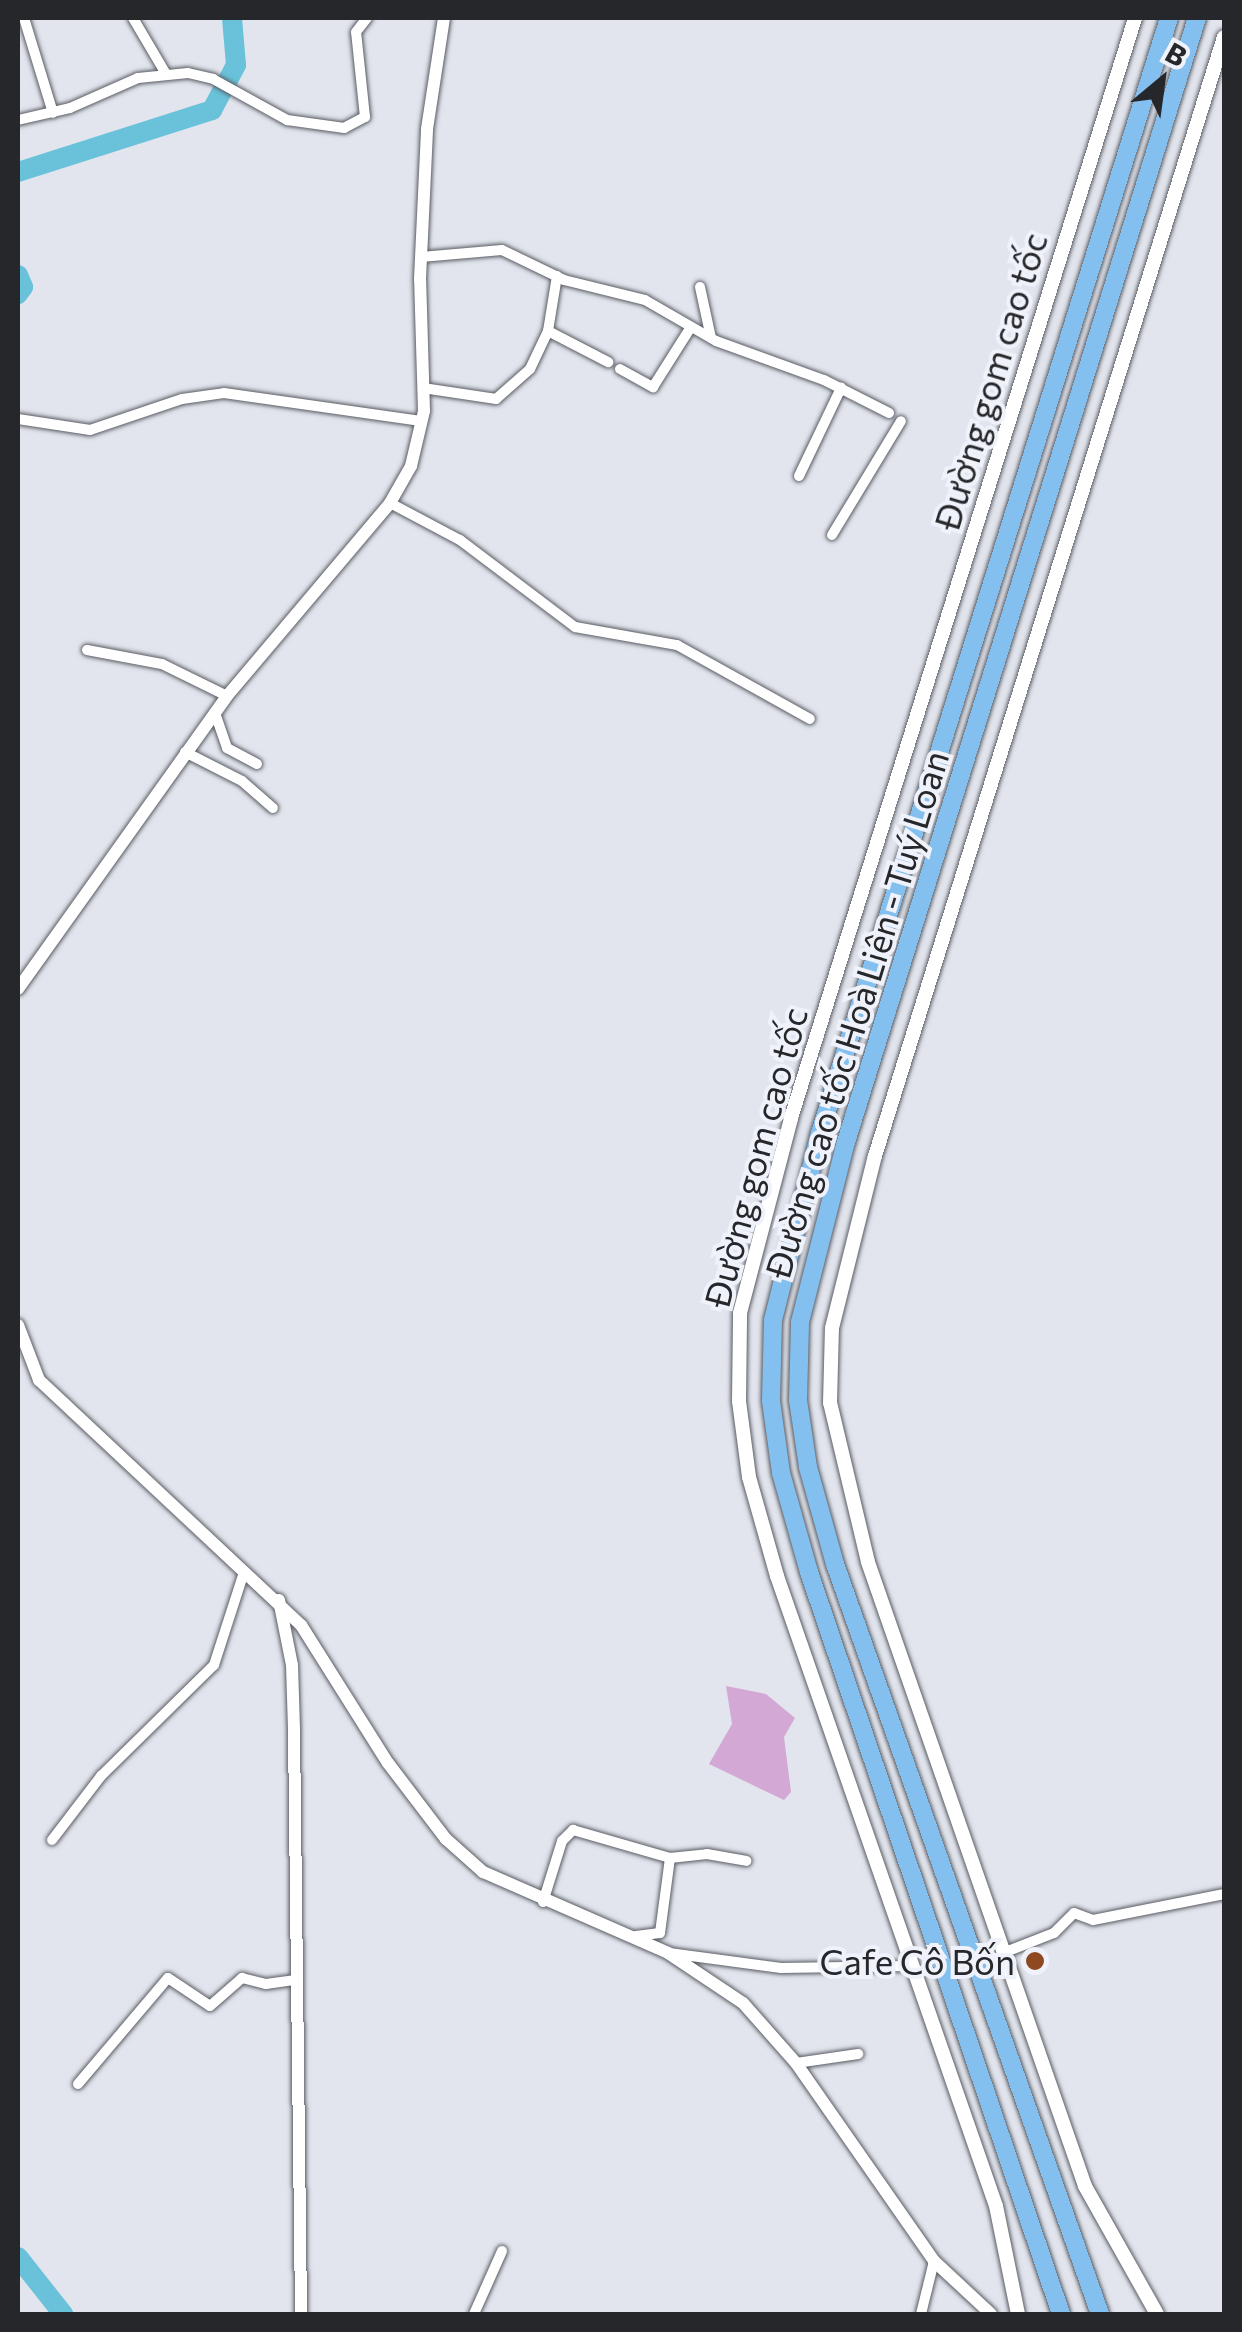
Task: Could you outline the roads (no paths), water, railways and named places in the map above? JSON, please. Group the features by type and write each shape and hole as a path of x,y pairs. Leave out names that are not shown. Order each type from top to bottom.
{"highway":[{"name":"Đường cao tốc Hoà Liên - Tuý Loan","path":"1061,2314 782,1473 772,1401 773,1320 820,1132 1169,18"},
{"name":"Đường cao tốc Hoà Liên - Tuý Loan","path":"1100,2314 944,1880 808,1467 798,1400 800,1322 846,1142 1197,18"},
{"path":"944,1880 1112,2314"},
{"path":"948,1975 1050,2314"}],"main road":[{"name":"Đường gom cao tốc","path":"1018,2314 996,2206 910,1966 749,1477 739,1401 740,1313 790,1118 1135,18"},
{"path":"1157,2314 1085,2186 840,1461 830,1402 832,1328 875,1156 1224,37"}],"street":[{"path":"24,18 53,113"},
{"path":"133,18 166,74"},
{"path":"18,120 53,113 111,86 166,74 212,79 312,128 344,128 365,117 356,32 367,18"},
{"path":"18,989 185,752 227,696 390,503 410,466 422,421 421,257 427,128 444,18"},
{"path":"421,257 502,250 557,276 644,300 712,338 841,388 888,413"},
{"path":"423,388 496,399 530,369 548,330 557,276"},
{"path":"700,287 712,338"},
{"path":"620,369 653,387 691,327"},
{"path":"548,330 608,362"},
{"path":"799,476 841,388"},
{"path":"18,420 90,430 182,398 224,393 422,421"},
{"path":"832,535 900,420"},
{"path":"390,503 460,540 576,627 677,645 810,719"},
{"path":"86,650 162,664 227,696"},
{"path":"215,713 227,748 257,764"},
{"path":"185,752 242,782 273,808"},
{"path":"18,1326 40,1380 244,1572 279,1598 446,1839 483,1872 544,1902 668,1953 743,2003 796,2063 934,2261 991,2314"},
{"path":"52,1840 101,1776 214,1664 244,1572"},
{"path":"279,1598 292,1665 301,2314"},
{"path":"292,1665 302,1647 318,1654"},
{"path":"544,1902 566,1832 670,1858 707,1854 746,1862"},
{"path":"625,1936 660,1933 670,1858"},
{"path":"1004,1953 1054,1932 1074,1913 1092,1920 1224,1894"},
{"path":"668,1953 795,1968 910,1966"},
{"path":"78,2084 168,1978 210,2006 242,1978 266,1984 294,1980"},
{"path":"796,2063 858,2054"},
{"path":"474,2314 502,2252"},
{"path":"920,2314 934,2261"}],"waterway":[{"path":"18,172 212,110 236,65 232,18"},
{"path":"18,275 23,287 18,294"},
{"path":"18,2257 63,2314"}],"place":[{"name":"Cafe Cô Bốn","path":"1035,1961"}]}
